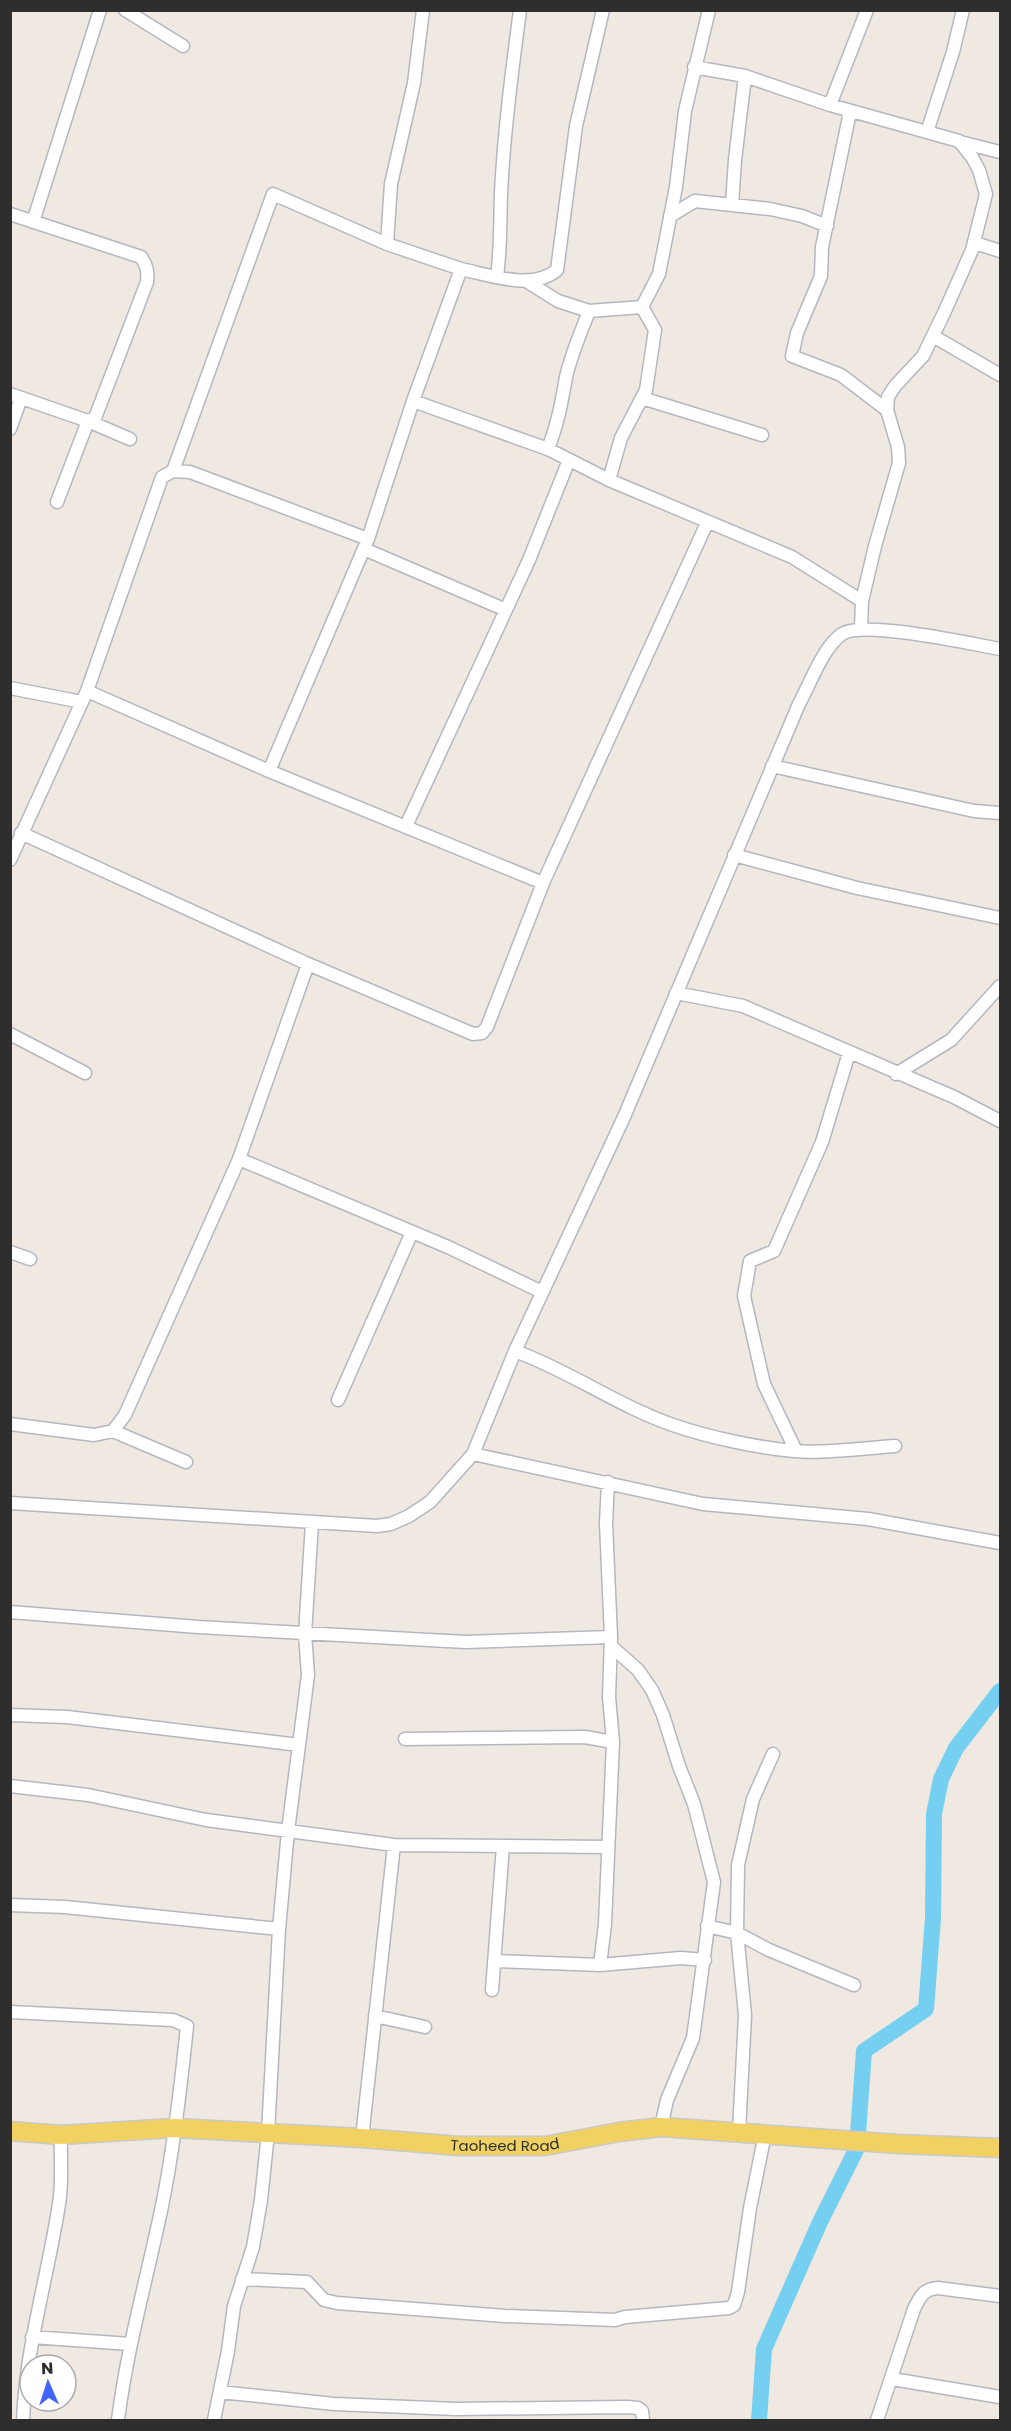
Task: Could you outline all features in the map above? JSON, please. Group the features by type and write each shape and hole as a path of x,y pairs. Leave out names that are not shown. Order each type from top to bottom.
{"main road":[{"name":"Taoheed Road","path":"10,2131 61,2135 174,2128 362,2138 459,2146 545,2146 619,2132 661,2127 898,2144 1000,2148"}],"street":[{"path":"33,222 100,10"},
{"path":"125,10 183,46"},
{"path":"387,244 391,184 414,83 423,10"},
{"path":"497,276 508,104 520,10"},
{"path":"173,471 273,194 387,244 461,269 526,281 542,280 557,270 576,126 603,10"},
{"path":"642,307 659,274 676,187 685,111 709,10"},
{"path":"830,105 867,10"},
{"path":"927,132 953,52 963,10"},
{"path":"694,67 745,76 850,112 1000,152"},
{"path":"732,206 745,76"},
{"path":"850,112 822,247 820,276 797,333 792,356 841,375 887,410"},
{"path":"861,629 862,601 899,463 898,447 887,410 888,397 895,386 923,356 933,336 975,243 987,194 979,170 959,141"},
{"path":"670,216 695,201 770,209 802,216 827,226"},
{"path":"10,214 141,256 145,262 147,282 95,418 88,421 57,502"},
{"path":"975,243 1000,251"},
{"path":"269,771 366,544 413,401 461,269"},
{"path":"526,281 558,301 589,311 642,307"},
{"path":"609,480 621,438 646,390 655,330 642,307"},
{"path":"548,449 560,417 566,377 589,311"},
{"path":"933,336 1000,375"},
{"path":"10,429 16,396 88,421 130,440"},
{"path":"642,399 762,435"},
{"path":"413,401 548,449 609,480 792,557 862,601"},
{"path":"406,826 506,610 569,460"},
{"path":"10,860 85,697 162,477 173,471 190,472 366,544 506,610"},
{"path":"21,834 308,964 473,1034 482,1033 487,1027 543,883 707,523"},
{"path":"10,1503 377,1526 391,1524 409,1516 430,1502 473,1454 515,1351 624,1117 772,766 799,705 830,646 843,633 861,629 942,638 1000,649"},
{"path":"10,688 85,697 543,883"},
{"path":"772,766 974,811 1000,813"},
{"path":"734,855 857,888 1000,918"},
{"path":"10,1424 94,1436 113,1431 125,1416 239,1159 308,964"},
{"path":"896,1074 951,1040 1000,986"},
{"path":"676,993 743,1006 896,1074 954,1097 1000,1121"},
{"path":"10,1034 85,1073"},
{"path":"796,1451 764,1384 744,1296 750,1261 774,1251 822,1142 849,1053"},
{"path":"239,1159 412,1232 542,1292"},
{"path":"338,1400 412,1232"},
{"path":"10,1252 30,1260"},
{"path":"515,1351 539,1360 630,1407 674,1426 796,1451 896,1446"},
{"path":"113,1431 186,1462"},
{"path":"473,1454 703,1504 868,1519 1000,1543"},
{"path":"600,1965 605,1924 613,1742 609,1697 611,1642 606,1523 608,1482"},
{"path":"214,2421 234,2306 253,2247 268,2133 279,1929 288,1831 308,1675 305,1634 312,1523"},
{"path":"10,1612 305,1634 465,1642 611,1642 638,1670 652,1690 663,1714 679,1766 694,1804 713,1876 705,1960 693,2038 667,2100 661,2127"},
{"path":"10,1715 67,1717 299,1745"},
{"path":"405,1739 585,1737 613,1742"},
{"path":"739,2132 746,2015 737,1933 738,1864 753,1799 773,1754"},
{"path":"10,1786 88,1796 206,1820 393,1845 608,1846"},
{"path":"362,2138 393,1845"},
{"path":"492,1990 503,1846"},
{"path":"10,1905 65,1907 279,1929"},
{"path":"707,1926 737,1933 769,1950 854,1985"},
{"path":"494,1961 600,1965 681,1958 705,1960"},
{"path":"10,2012 173,2020 187,2026 179,2105 162,2204 130,2344 118,2421"},
{"path":"375,2016 425,2027"},
{"path":"242,2279 307,2283 324,2300 337,2303 505,2316 615,2320 625,2317 729,2308 734,2305 738,2292 750,2208 765,2134"},
{"path":"23,2421 24,2392 32,2337 60,2201 61,2135"},
{"path":"877,2421 921,2294 929,2288 1000,2296"},
{"path":"32,2337 130,2344"},
{"path":"892,2379 1000,2397"},
{"path":"219,2392 334,2404 456,2409 627,2407 638,2408 642,2411 643,2421"}],"waterway":[{"path":"759,2420 764,2349 820,2222 857,2148 864,2051 926,2009 933,1918 934,1814 941,1779 956,1748 1000,1691"}]}
